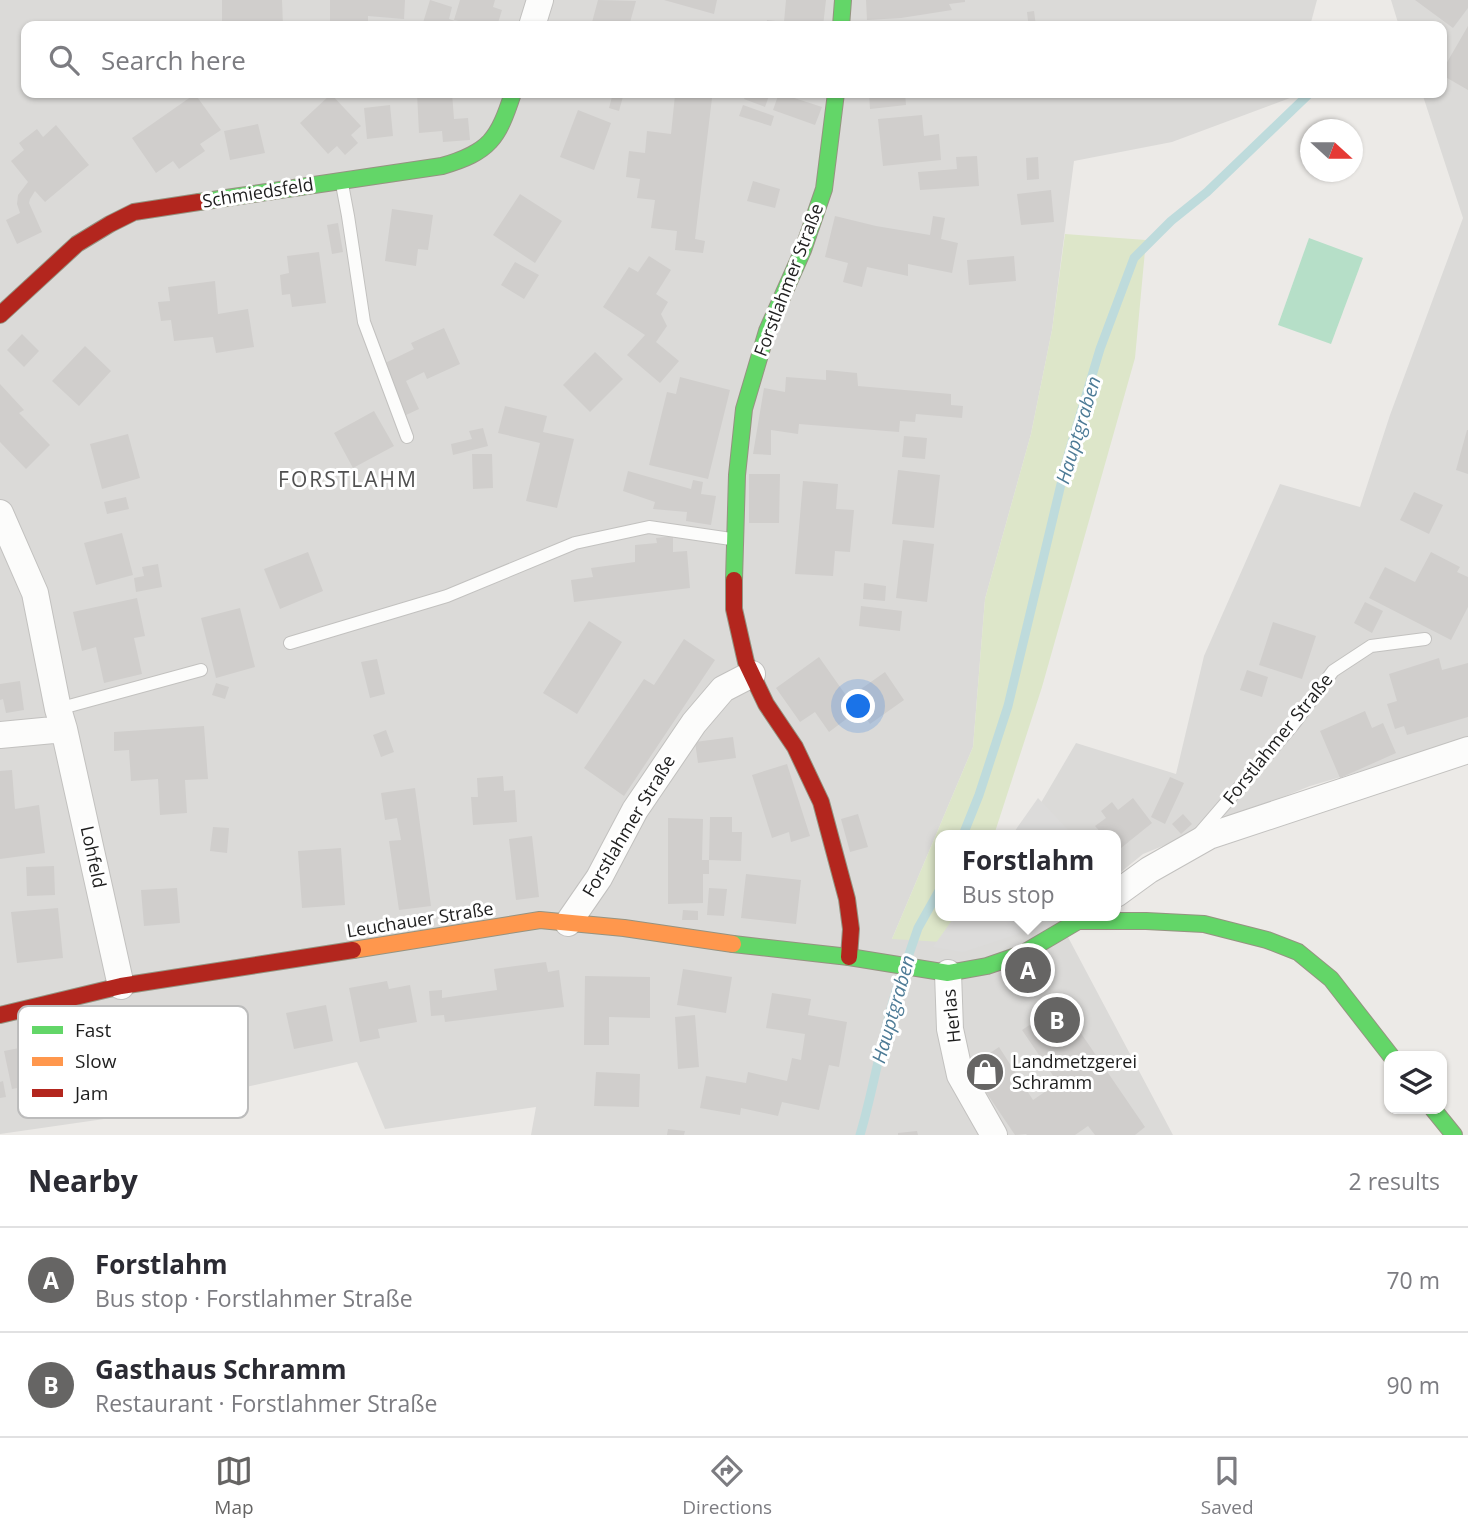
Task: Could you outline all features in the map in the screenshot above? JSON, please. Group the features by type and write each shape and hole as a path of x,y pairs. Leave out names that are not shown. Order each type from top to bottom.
{"street":[{"path":"534,21 540,0"},
{"path":"841,21 843,0"},
{"name":"Schmiedsfeld","path":"0,315 77,244 134,212 442,166 466,160 482,152 497,135 512,98"},
{"name":"Forstlahmer Straße","path":"835,98 824,189 803,250 767,331 744,410 737,475 734,609 746,662 766,704 795,747 821,802 847,899 851,929 849,957"},
{"name":"Lohfeld","path":"0,513 34,593 121,986"},
{"name":"Forstlahmer Straße","path":"568,923 599,878 635,810 694,723 723,689 752,674"},
{"path":"0,735 61,719"},
{"name":"Forstlahmer Straße","path":"1121,890 1149,870 1209,836 1468,750"},
{"name":"Leuchauer Straße","path":"38,1006 121,986 540,920 849,957"},
{"path":"1121,920 1204,924 1267,940 1298,952 1331,979 1387,1051"},
{"path":"849,957 948,972 987,966 1022,954 1077,921"},
{"name":"Herlas","path":"948,972 950,1028 960,1074 994,1135"},
{"name":"Leuchauer Straße","path":"0,1015 18,1011"},
{"path":"1437,1114 1454,1135"}],"lane":[{"path":"341,181 364,322 407,438"},
{"path":"290,643 447,596 575,543 649,527 734,539"},
{"name":"Forstlahmer Straße","path":"1185,850 1293,725 1333,670 1371,646 1425,639"},
{"path":"61,719 201,670"}],"shaded area":[{"path":"0,0 1317,0 1311,21 21,21 21,98 1290,98 1172,142 1074,161 1052,330 1031,434 985,599 973,747 938,830 935,830 935,837 892,939 957,921 1061,921 1173,1135 531,1135 536,1107 385,1129 357,1062 248,1087 248,1006 18,1006 18,1118 108,1118 0,1134"},
{"path":"1391,0 1468,0 1468,740 1310,786 1143,854 1121,872 1121,830 1025,830 1076,743 1176,774 1204,656 1280,484 1360,507 1390,415 1463,218 1424,98 1447,98 1447,21 1397,21"},
{"path":"1038,798 1068,830 1016,830"},
{"path":"951,921 1042,921 1015,935 963,952 933,947"}],"green space":[{"path":"1065,234 1146,240 1135,358 1042,687 996,830 938,830 973,747 985,599 1031,434 1052,330"},
{"path":"1309,238 1363,258 1331,344 1278,325"},
{"path":"935,837 935,921 966,921 959,943 892,939"}],"building":[{"path":"222,0 282,0 283,21 222,21"},
{"path":"330,0 405,0 404,19 368,16 368,21 330,21"},
{"path":"430,0 452,7 449,19 455,21 424,21"},
{"path":"460,0 495,0 493,7 502,10 499,21 454,20"},
{"path":"598,0 636,1 630,21 592,21"},
{"path":"664,0 717,0 714,14"},
{"path":"786,0 826,0 824,21 784,21"},
{"path":"866,0 965,2 949,4 952,10 867,20"},
{"path":"1415,0 1468,0 1468,8 1453,28"},
{"path":"1034,11 1035,21 1028,21 1027,12"},
{"path":"1468,26 1468,90 1447,78 1447,62"},
{"path":"189,98 198,98 221,130 200,144 205,151 179,169 173,161 156,173 132,138"},
{"path":"327,98 335,98 361,126 351,135 358,143 345,155 337,146 328,154 300,123"},
{"path":"417,98 452,98 454,119 468,118 470,140 443,142 442,131 419,133"},
{"path":"612,98 623,98 619,111 609,108"},
{"path":"675,98 712,98 695,239 705,241 703,253 675,250 677,231 651,228 655,200 637,198 640,179 626,177 629,151 645,153 647,131 671,134"},
{"path":"744,98 768,98 765,107"},
{"path":"777,98 794,98 822,107 815,125 773,110"},
{"path":"869,98 905,98 906,105 870,109"},
{"path":"390,105 393,136 367,139 364,108"},
{"path":"743,105 774,116 771,126 739,116"},
{"path":"578,110 611,123 594,170 560,157"},
{"path":"922,115 924,136 939,134 941,160 883,166 878,119"},
{"path":"258,124 265,153 230,160 224,131"},
{"path":"56,125 89,165 45,202 35,191 29,203 42,232 17,244 6,220 20,213 18,195 28,182 11,161 24,150 19,143 37,129 43,137"},
{"path":"977,156 979,186 920,190 918,172 957,169 956,157"},
{"path":"1038,157 1039,179 1027,180 1026,158"},
{"path":"753,181 780,189 775,208 747,201"},
{"path":"1051,190 1054,222 1021,225 1017,194"},
{"path":"520,194 562,221 535,263 493,235"},
{"path":"392,209 433,215 428,250 418,249 416,266 385,261"},
{"path":"835,216 930,235 933,216 945,218 941,239 958,243 952,273 908,264 908,276 867,267 862,287 843,282 848,263 825,257"},
{"path":"338,223 343,252 332,254 327,225"},
{"path":"319,252 326,303 292,307 290,294 282,295 280,275 289,273 287,256"},
{"path":"649,256 671,270 656,294 668,302 661,314 667,326 656,342 679,361 660,383 627,355 645,335 603,307 629,267 638,272"},
{"path":"1014,256 1016,281 969,285 967,260"},
{"path":"515,262 539,275 524,299 501,285"},
{"path":"215,281 218,314 248,309 254,347 216,353 213,337 174,341 171,320 161,321 158,302 170,301 168,287"},
{"path":"444,328 460,364 427,379 424,372 406,381 419,409 406,415 383,364 414,349 411,343"},
{"path":"22,334 39,351 24,367 7,350"},
{"path":"85,346 111,371 79,406 52,381"},
{"path":"595,352 623,379 590,412 563,385"},
{"path":"826,370 857,373 858,386 951,394 951,405 963,406 962,418 916,414 915,422 900,421 899,432 799,424 798,434 771,430 771,455 753,454 764,388 785,392 786,377 826,380"},
{"path":"680,377 730,390 708,479 649,465 667,392 676,394"},
{"path":"0,384 24,410 19,413 50,445 26,469 0,442"},
{"path":"505,406 547,416 543,432 574,439 557,508 526,501 540,443 498,433"},
{"path":"374,411 394,446 353,468 334,433"},
{"path":"483,428 488,446 453,455 451,444 472,439 469,431"},
{"path":"1468,430 1468,474 1456,470"},
{"path":"128,434 140,478 102,489 90,444"},
{"path":"904,436 927,438 925,459 902,457"},
{"path":"472,454 492,454 493,488 473,489"},
{"path":"898,470 940,475 934,528 892,524"},
{"path":"628,471 691,489 693,480 703,482 701,494 716,496 711,525 686,521 687,512 653,509 655,502 623,491"},
{"path":"749,474 780,474 779,523 749,523"},
{"path":"803,481 838,484 836,509 854,510 850,552 835,551 833,576 795,574"},
{"path":"1414,492 1443,505 1429,534 1400,520"},
{"path":"126,497 129,509 107,514 104,502"},
{"path":"122,533 133,575 96,585 84,543"},
{"path":"673,536 673,552 687,551 690,588 574,602 571,580 593,577 591,568 635,562 635,545 657,543 656,538"},
{"path":"903,540 934,544 927,602 896,598"},
{"path":"308,552 323,591 280,609 264,569"},
{"path":"1431,552 1460,567 1457,572 1468,577 1468,607 1451,640 1369,598 1385,567 1415,582"},
{"path":"158,564 162,587 136,592 134,578 144,576 142,567"},
{"path":"864,583 886,586 885,601 863,599"},
{"path":"137,598 145,636 134,638 142,674 104,683 96,647 82,651 73,612"},
{"path":"1365,602 1383,611 1372,633 1354,623"},
{"path":"861,606 902,611 900,631 859,626"},
{"path":"240,608 255,667 216,678 201,618"},
{"path":"589,621 622,642 577,714 543,693"},
{"path":"1273,622 1316,636 1302,679 1259,665"},
{"path":"684,639 715,660 624,796 584,768 644,679 654,685"},
{"path":"819,657 857,711 829,732 815,712 800,722 776,688"},
{"path":"1439,658 1442,670 1468,663 1468,717 1407,735 1404,726 1395,729 1387,704 1397,701 1389,674"},
{"path":"377,659 385,694 370,698 361,662"},
{"path":"1247,670 1268,677 1262,697 1240,690"},
{"path":"885,672 904,700 870,724 851,696"},
{"path":"20,681 24,710 6,713 3,699 0,700 0,684"},
{"path":"216,683 229,687 225,699 212,695"},
{"path":"1365,711 1372,728 1383,723 1396,753 1340,778 1320,731"},
{"path":"204,726 208,779 185,780 187,813 160,815 158,779 131,781 129,750 114,751 114,732"},
{"path":"386,730 394,752 381,757 373,735"},
{"path":"733,737 736,758 698,763 695,742"},
{"path":"787,764 810,836 791,842 789,832 772,838 752,775"},
{"path":"12,770 15,809 39,805 45,853 0,859 0,771"},
{"path":"503,776 504,791 515,790 517,822 473,825 471,797 478,797 477,778"},
{"path":"1170,777 1184,783 1165,824 1151,817"},
{"path":"415,788 431,906 399,910 389,841 401,840 397,818 385,820 381,793"},
{"path":"1133,798 1152,823 1121,848 1121,830 1099,830 1095,826 1106,818 1101,811 1112,802 1118,810"},
{"path":"858,814 868,847 850,852 841,819"},
{"path":"1183,814 1192,824 1181,834 1172,824"},
{"path":"710,817 732,817 732,832 742,832 741,861 709,860"},
{"path":"668,818 703,819 702,860 709,860 709,874 703,874 703,903 668,904"},
{"path":"213,827 229,828 227,853 210,851"},
{"path":"532,836 539,897 516,900 509,839"},
{"path":"341,848 345,905 302,908 298,851"},
{"path":"54,866 55,895 27,896 26,867"},
{"path":"746,874 801,880 796,924 741,918"},
{"path":"177,888 180,923 144,926 141,890"},
{"path":"709,888 727,889 724,916 707,915"},
{"path":"58,908 63,958 17,963 11,912"},
{"path":"683,910 698,911 698,920 682,920"},
{"path":"546,962 548,972 559,970 564,1007 445,1022 444,1015 431,1016 429,991 442,990 442,998 497,990 494,969"},
{"path":"683,969 732,977 726,1013 677,1005"},
{"path":"585,976 650,977 650,1018 609,1017 609,1045 584,1045"},
{"path":"387,981 389,989 410,985 417,1022 378,1029 380,1038 360,1042 349,988"},
{"path":"772,993 811,999 808,1015 847,1022 839,1067 829,1065 819,1110 782,1102 778,1116 741,1108 740,1115 700,1108 706,1076 746,1083 748,1072 787,1081 792,1058 801,1060 805,1034 766,1028"},
{"path":"1061,1004 1145,1127 1135,1135 1095,1135 1088,1126 1075,1135 1015,1135 969,1067 999,1047 1033,1100 1058,1083 1022,1030"},
{"path":"326,1005 333,1041 294,1049 286,1013"},
{"path":"695,1015 699,1067 678,1069 675,1017"},
{"path":"18,1048 18,1088 12,1089 4,1051"},
{"path":"596,1072 640,1074 639,1107 594,1106"},
{"path":"3,1081 6,1097 0,1098 0,1082"},
{"path":"668,1129 685,1131 684,1135 667,1135"},
{"path":"917,1131 918,1135 898,1135 898,1133"}],"waterway":[{"name":"Hauptgraben","path":"965,830 1008,706 1067,459 1100,349 1134,258 1305,98"},
{"name":"Hauptgraben","path":"907,960 918,928 935,898"},
{"name":"Hauptgraben","path":"860,1135 902,973"}],"traffic: fast":[{"path":"841,21 843,0"},
{"path":"199,202 442,166 458,161 490,142 497,133 511,98"},
{"path":"734,580 737,475 744,409 767,331 803,250 824,189 835,98"},
{"path":"733,944 849,957 948,973 987,966 1022,954 1078,921 1204,924 1267,940 1298,952 1331,979 1387,1051"},
{"path":"1437,1114 1454,1135"}],"traffic: slow":[{"path":"353,950 540,920 624,928 733,944"}],"traffic: jam":[{"path":"0,315 77,244 110,224 134,212 199,202"},
{"path":"734,580 734,609 746,662 766,704 795,747 821,802 847,899 851,929 849,957"},
{"path":"38,1006 121,986 353,950"},
{"path":"0,1015 18,1011"}],"place":[{"name":"Forstlahm","path":"1028,970"},
{"name":"Gasthaus Schramm","path":"1057,1020"},
{"name":"Landmetzgerei Schramm","path":"985,1072"}],"district":[{"name":"FORSTLAHM","path":"348,480"}]}
